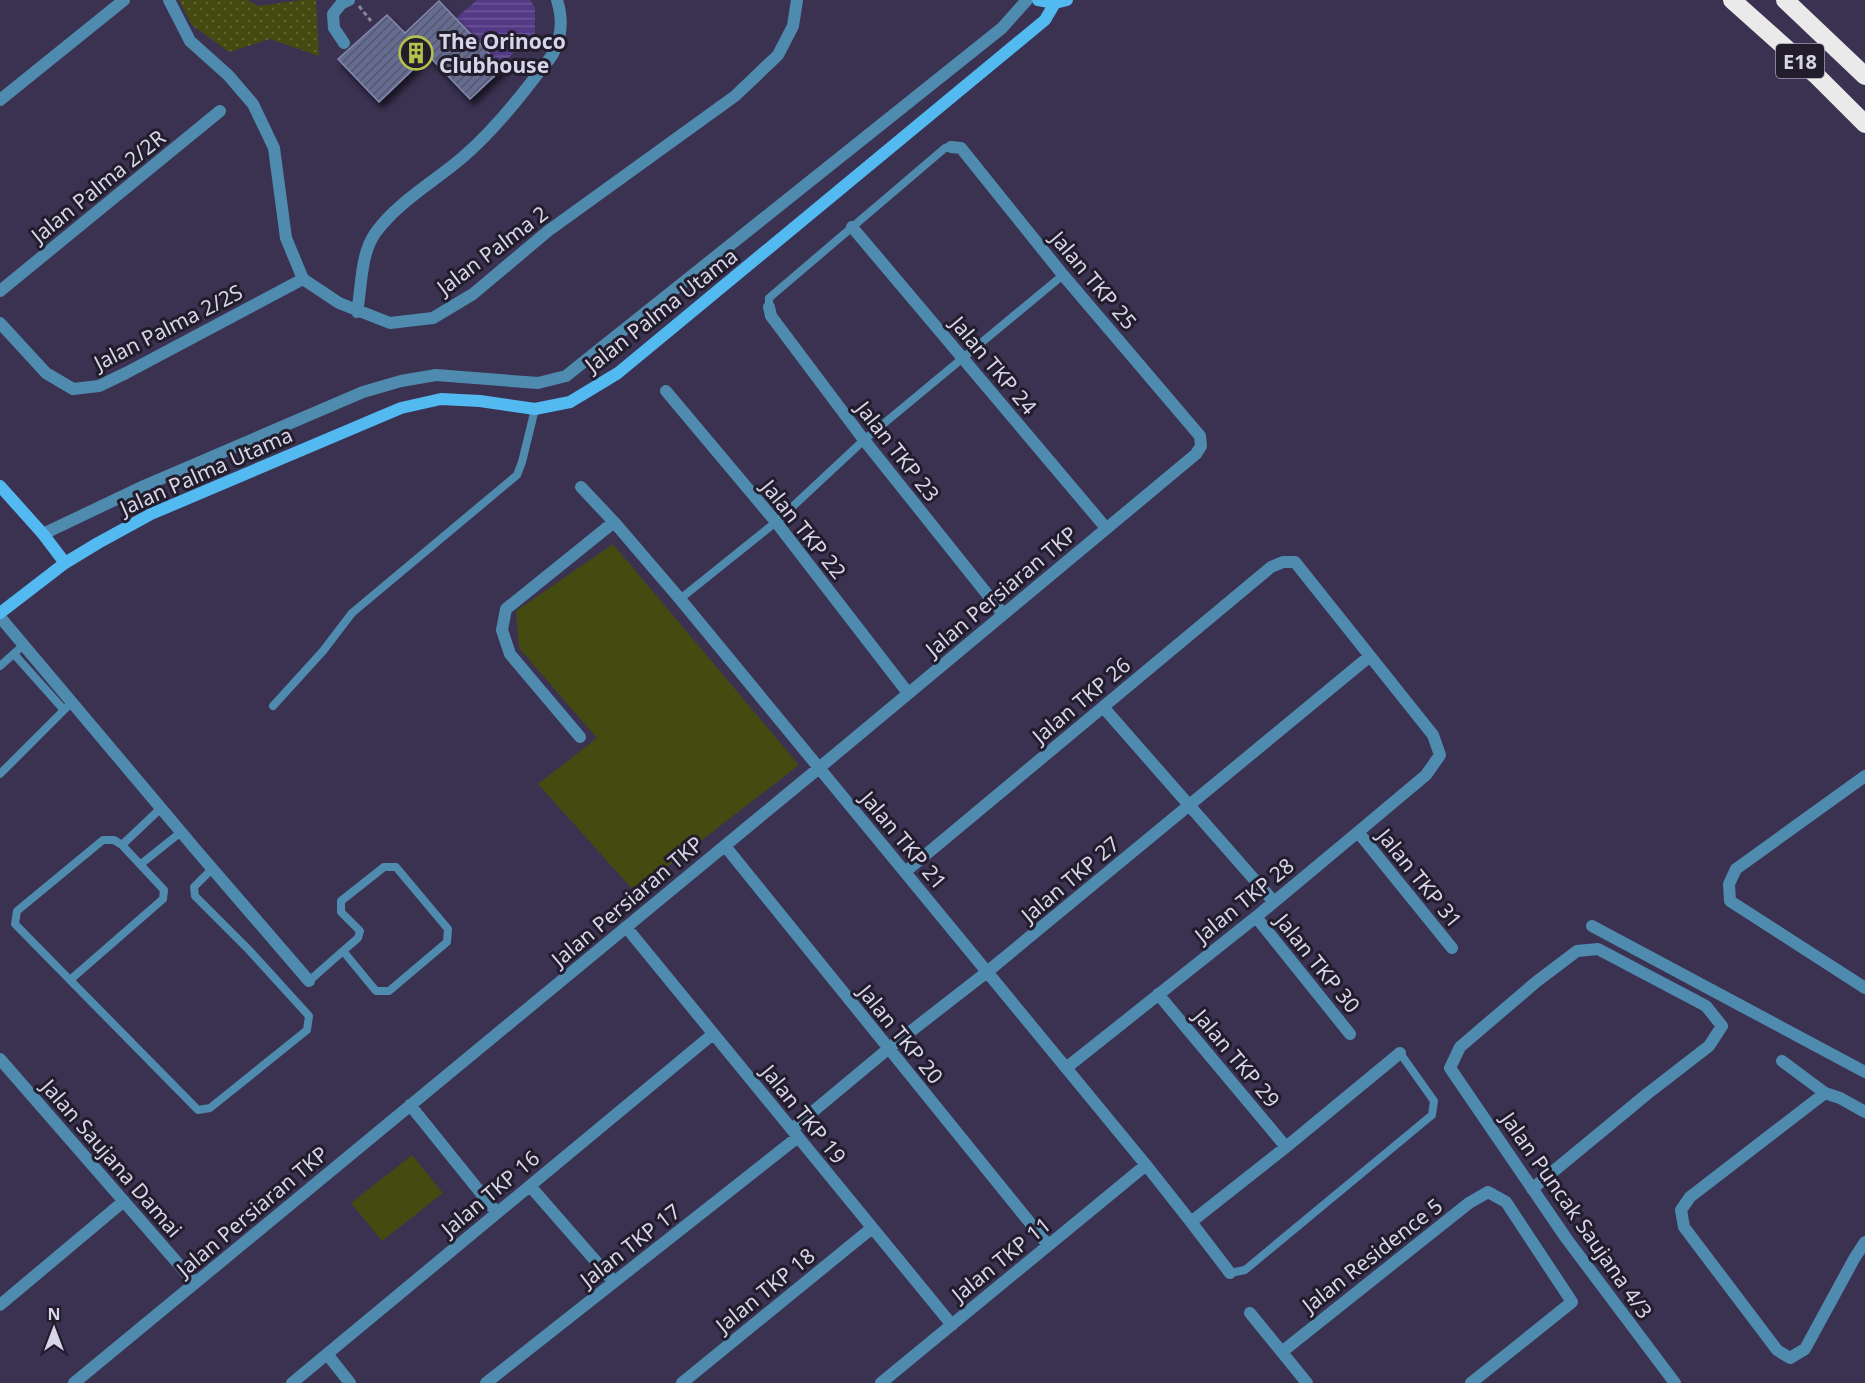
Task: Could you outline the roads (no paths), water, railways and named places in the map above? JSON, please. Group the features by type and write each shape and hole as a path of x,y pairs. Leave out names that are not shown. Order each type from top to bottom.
{"highway":[{"name":"E18","path":"1732,0 1816,75 1865,123"},
{"name":"E18","path":"1785,0 1865,76"}],"street":[{"path":"0,100 124,0"},
{"path":"169,0 190,41 228,75 248,98 266,130 274,148 286,238 303,279"},
{"path":"344,43 334,28 333,14 341,4 352,0"},
{"path":"357,312 364,256 375,233 393,213 463,157 486,135 532,82 555,51 561,30 556,0"},
{"name":"Jalan Palma 2","path":"303,279 339,303 357,312 390,323 433,318 473,294 548,231 735,96 778,55 793,26 797,0"},
{"path":"43,534 144,486 363,392 401,381 436,375 538,383 566,376 1002,28 1027,0"},
{"path":"1038,0 1055,3 1067,0"},
{"name":"Jalan Palma Utama","path":"0,615 65,563 151,514 402,408 441,399 480,401 535,409 570,402 618,373 1045,20 1055,3"},
{"name":"Jalan Palma 2/2R","path":"0,291 220,111"},
{"name":"Jalan TKP 25","path":"951,147 961,148 1063,275 1200,436 1201,446"},
{"name":"Jalan TKP 24","path":"852,227 1106,528"},
{"name":"Jalan Palma 2/2S","path":"0,323 46,373 73,389 99,386 303,279"},
{"name":"Jalan TKP 23","path":"769,307 771,316 864,440 1003,614"},
{"name":"Jalan TKP 22","path":"666,391 776,522 908,693"},
{"name":"Jalan Persiaran TKP","path":"74,1383 819,768 1196,454 1201,446"},
{"path":"0,486 43,534 65,563"},
{"name":"Jalan TKP 21","path":"580,486 680,599 1146,1165 1230,1273"},
{"path":"580,737 510,654 502,630 506,609 614,522"},
{"name":"Jalan TKP 26","path":"905,872 1271,567 1283,562 1294,562 1370,656"},
{"path":"0,615 19,650 161,808 309,981"},
{"name":"Jalan TKP 28","path":"1066,1068 1256,917 1426,775 1440,755 1433,735 1370,656"},
{"name":"Jalan TKP 27","path":"795,1133 888,1049 987,972 1370,656"},
{"path":"1103,707 1274,902"},
{"path":"1865,776 1736,869 1729,884 1730,901 1865,988"},
{"name":"Jalan TKP 31","path":"1358,832 1452,948"},
{"name":"Jalan TKP 20","path":"725,846 1048,1245"},
{"name":"Jalan TKP 30","path":"1256,917 1350,1034"},
{"path":"1592,926 1865,1072"},
{"name":"Jalan TKP 19","path":"626,927 952,1324"},
{"name":"Jalan Puncak Saujana 4/3","path":"1532,1189 1709,1046 1722,1026 1706,1006 1598,949 1577,951 1536,982 1460,1047 1450,1068 1532,1189 1566,1238 1675,1383"},
{"name":"Jalan TKP 29","path":"1158,994 1286,1147"},
{"name":"Jalan TKP 16","path":"292,1383 713,1034"},
{"path":"1191,1222 1400,1053"},
{"name":"Jalan Saujana Damai","path":"0,1059 195,1283"},
{"path":"1782,1061 1825,1093 1840,1098 1865,1112"},
{"path":"0,1081 11,1072"},
{"path":"1825,1093 1690,1197 1682,1210 1684,1227 1777,1350 1790,1358 1805,1349 1865,1242"},
{"path":"410,1106 497,1213"},
{"name":"Jalan TKP 17","path":"486,1383 614,1282 795,1133"},
{"name":"Jalan TKP 11","path":"881,1383 1146,1165"},
{"path":"530,1186 614,1282"},
{"name":"Jalan Residence 5","path":"1283,1351 1469,1203 1488,1192 1506,1202 1572,1302 1471,1383"},
{"path":"0,1305 124,1201"},
{"name":"Jalan TKP 18","path":"685,1382 872,1227"},
{"path":"1250,1312 1308,1383"},
{"path":"327,1354 350,1383"}],"lane":[{"path":"769,307 769,298 945,148 951,147"},
{"path":"680,599 776,522 864,440 1063,275"},
{"path":"273,706 323,651 352,613 517,476 535,409"},
{"path":"0,666 19,650"},
{"path":"0,774 68,706"},
{"path":"122,846 161,808"},
{"path":"141,864 181,832"},
{"path":"70,980 163,899 164,890 141,864 114,840 103,840 17,911 15,924 70,980 198,1110 210,1108 307,1030 309,1016 249,950 195,896 194,887 212,869"},
{"path":"309,981 343,951 358,938 360,931 341,912 341,901 384,867 396,867 448,929 447,942 390,991 376,991 343,951"},
{"path":"1230,1273 1245,1270 1432,1115 1434,1101 1400,1053"}],"place":[{"name":"The Orinoco Clubhouse","path":"416,53"}]}
